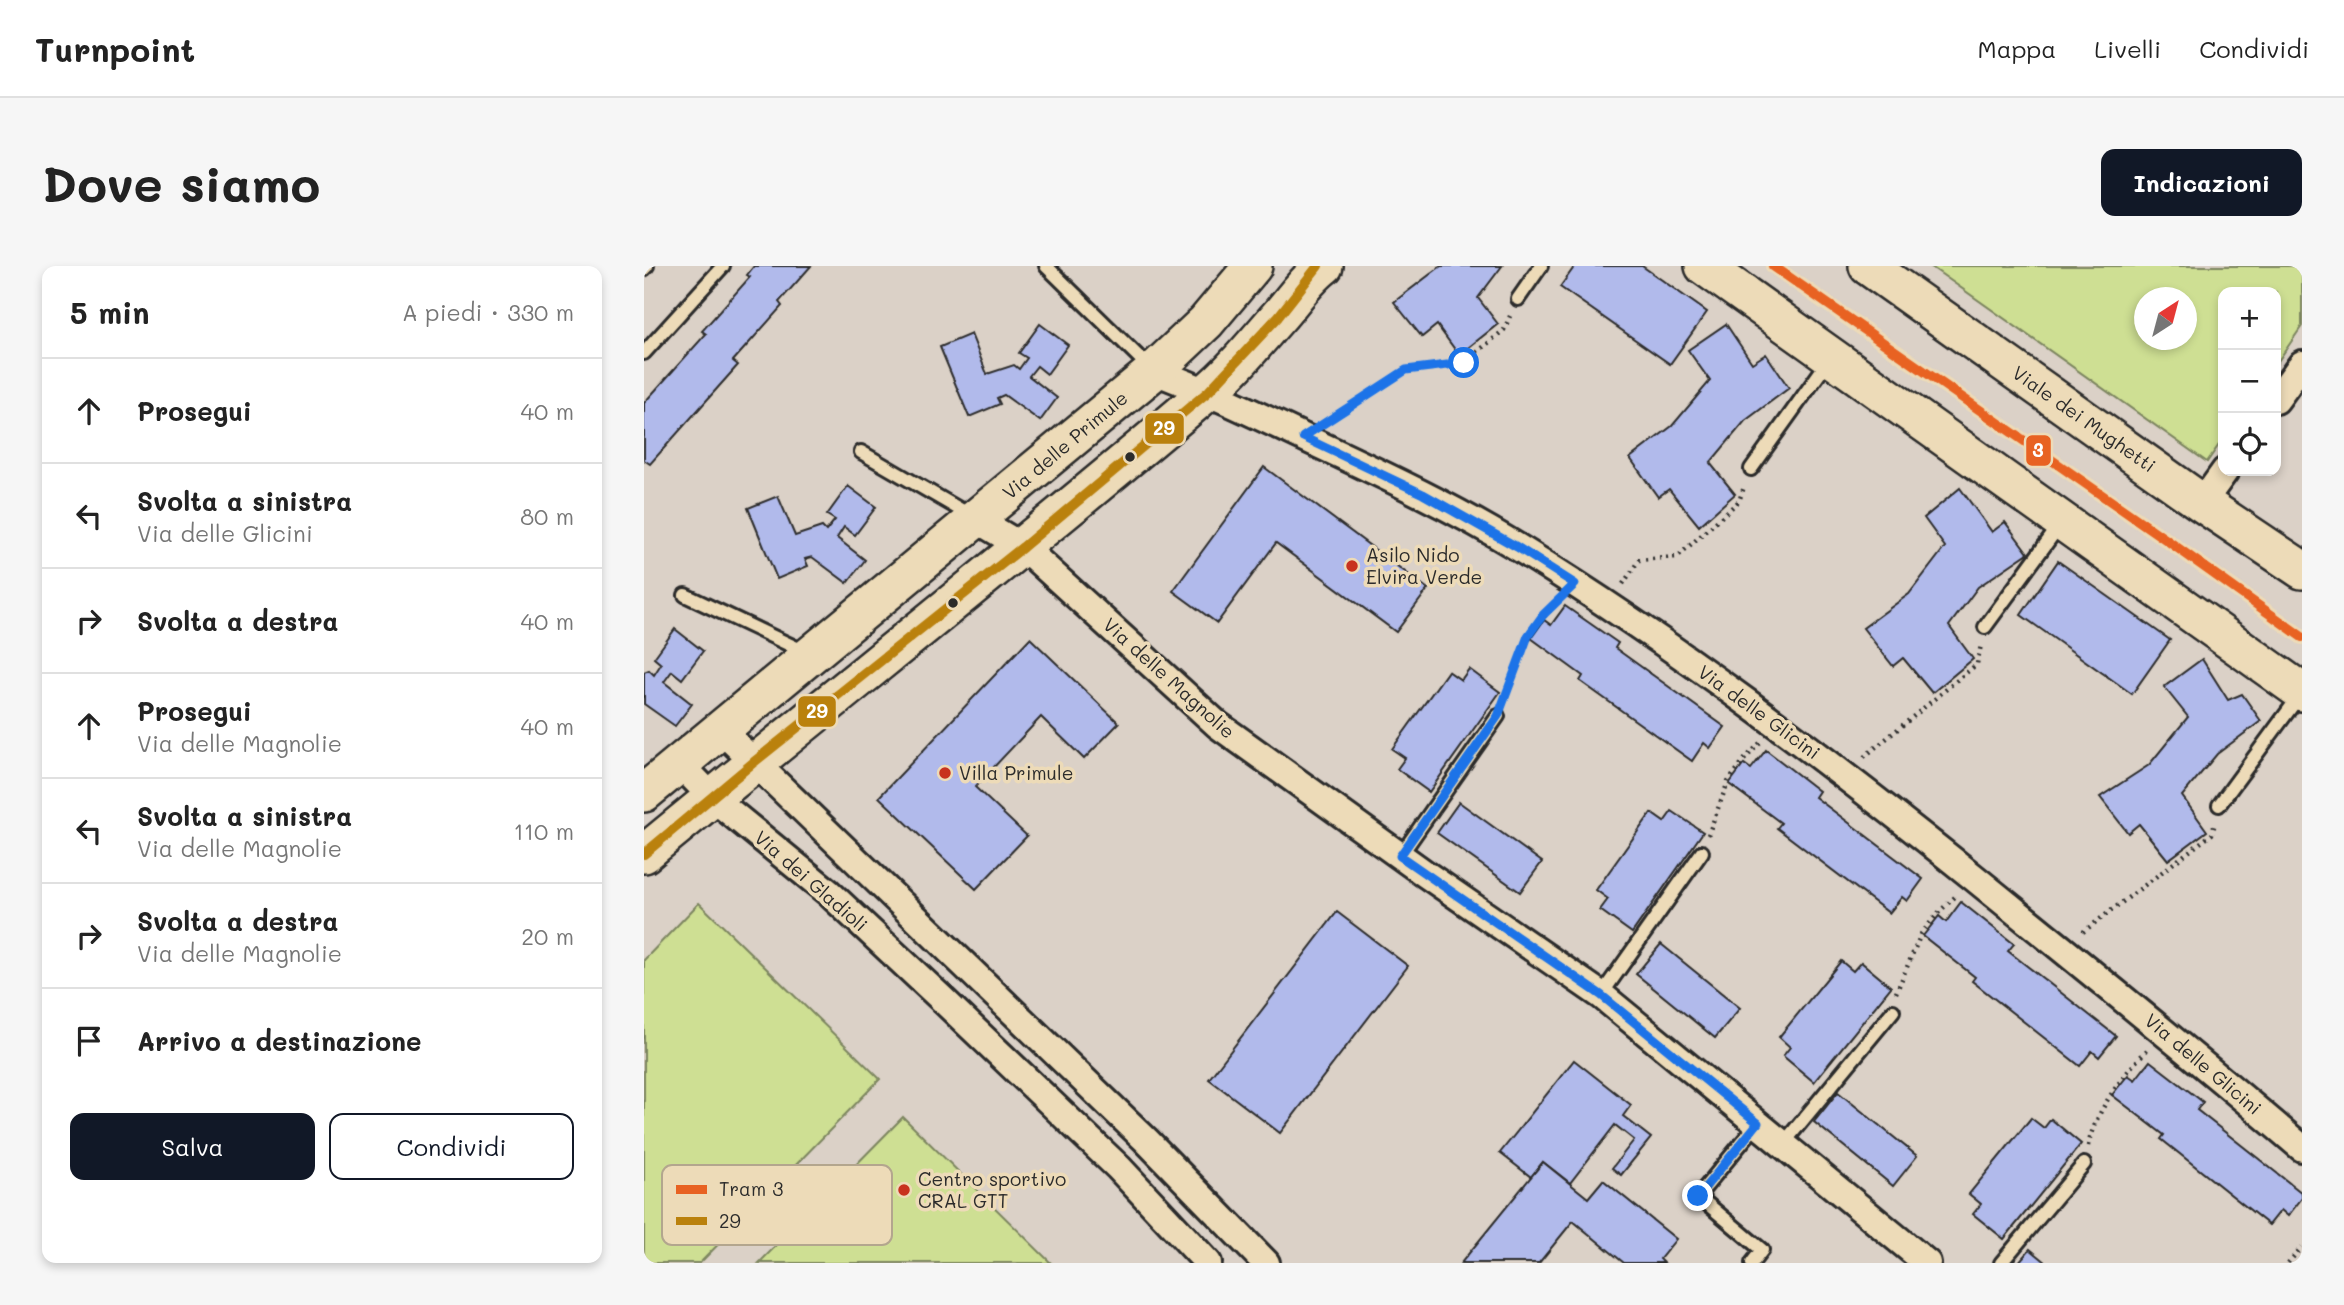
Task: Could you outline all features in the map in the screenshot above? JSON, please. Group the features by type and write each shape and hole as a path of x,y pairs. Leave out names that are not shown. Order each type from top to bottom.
{"street":[{"name":"Via delle Primule","path":"644,793 1154,371 1206,322 1254,266"},
{"path":"1704,266 2302,692"},
{"name":"Viale dei Mughetti","path":"1868,266 2302,570"},
{"path":"644,854 754,762 1023,547 1209,391 1278,317 1318,269"},
{"path":"2281,393 2302,364"},
{"name":"Via delle Glicini","path":"1154,371 1209,391 1423,494 1517,547 1608,606 1779,725 2062,948 2302,1148"},
{"path":"2203,503 2222,476"},
{"name":"Via delle Magnolie","path":"976,519 1023,547 1218,725 1400,856 1601,995 1927,1263"},
{"path":"721,730 1146,1140 1266,1263"},
{"name":"Via dei Gladioli","path":"681,765 713,797 828,892 941,998 1119,1168 1208,1263"},
{"path":"941,998 970,969"},
{"path":"1119,1168 1146,1140"}],"lane":[{"path":"644,353 723,266"},
{"path":"1046,266 1154,371"},
{"path":"1518,299 1541,266"},
{"path":"1751,470 1831,357"},
{"path":"861,452 976,519"},
{"path":"1985,627 2062,522"},
{"path":"685,595 812,655"},
{"path":"2219,805 2302,692"},
{"path":"1400,856 1498,716"},
{"path":"1601,995 1702,852"},
{"path":"1783,1144 1893,1011"},
{"path":"1752,1263 1762,1250 1698,1196 1758,1123"},
{"path":"2001,1263 2084,1164"}],"path":[{"path":"1303,437 1406,370 1464,363 1504,330 1518,299"},
{"path":"1608,606 1639,560 1677,557 1740,501 1751,470"},
{"path":"1498,716 1528,636 1543,615 1575,584"},
{"path":"1843,775 1977,664 1985,627"},
{"path":"1702,852 1728,782 1744,760 1779,725"},
{"path":"2062,948 2212,834 2219,805"},
{"path":"1893,1011 1897,986 1921,934 1940,911 1975,879"},
{"path":"2084,1164 2089,1138 2113,1090 2130,1067 2165,1032"},
{"path":"2288,1263 2302,1247"}],"green space":[{"path":"1930,266 2302,266 2302,326 2281,357 2281,287 2218,287 2218,446 2207,462"},
{"path":"699,903 880,1079 796,1165 662,1165 662,1245 718,1245 700,1263 644,1263 644,960"},
{"name":"Centro sportivo CRAL GTT","path":"903,1117 1051,1263 759,1263 777,1245 892,1245 892,1165 856,1165"}],"building":[{"path":"754,266 811,266 779,302 782,306 733,361 738,365 650,464 644,460 644,403 706,334 702,331 750,277 747,275"},
{"path":"1441,266 1502,266 1478,298 1498,324 1459,355 1437,325 1422,337 1394,302"},
{"path":"1575,266 1642,266 1707,312 1670,364 1560,287"},
{"path":"1040,324 1068,345 1047,374 1037,366 1029,376 1057,398 1040,421 1004,395 997,398 1000,404 969,417 940,347 971,334 987,374 1014,365 1019,369 1027,358 1019,353"},
{"path":"1726,324 1752,363 1766,354 1789,388 1745,421 1710,463 1735,494 1699,526 1669,489 1658,497 1630,458 1672,426 1710,381 1688,350"},
{"name":"Asilo Nido Elvira Verde","path":"1264,467 1428,589 1396,632 1276,543 1217,623 1173,591"},
{"path":"848,486 876,507 855,535 844,527 837,538 865,560 847,583 812,557 805,559 808,566 777,579 748,508 778,496 795,536 822,527 826,531 835,520 827,515"},
{"path":"1960,488 1992,532 2005,522 2028,553 1978,587 1949,626 1973,659 1932,693 1903,658 1893,666 1863,628 1909,594 1945,547 1924,518"},
{"path":"2058,561 2170,640 2132,694 2021,615"},
{"path":"1565,606 1618,643 1615,648 1725,727 1710,748 1704,743 1692,761 1580,681 1583,676 1531,638 1544,620 1551,625"},
{"path":"675,629 703,651 682,679 672,671 664,682 692,704 675,726 644,704 644,672 649,670 654,675 661,664 654,658"},
{"name":"Villa Primule","path":"1030,638 1119,723 1084,759 1041,717 975,787 1027,836 976,889 879,797"},
{"path":"2202,659 2228,700 2242,694 2261,721 2217,754 2182,796 2207,831 2168,860 2139,824 2128,833 2100,797 2149,765 2188,717 2164,687"},
{"path":"1469,669 1500,692 1429,792 1397,769 1405,758 1392,749 1448,671 1461,680"},
{"path":"1766,750 1819,791 1815,797 1923,879 1907,901 1902,897 1889,913 1777,828 1781,823 1729,784 1744,764 1751,769"},
{"path":"1459,802 1542,862 1520,892 1437,833"},
{"path":"1672,811 1703,832 1632,933 1600,910 1608,899 1596,890 1651,813 1664,822"},
{"path":"1961,902 2014,944 2008,951 2116,1036 2099,1057 2092,1051 2080,1066 1972,981 1975,977 1923,936 1939,916 1946,922"},
{"path":"1337,912 1408,966 1280,1133 1209,1079"},
{"path":"1661,944 1740,1008 1715,1038 1636,974"},
{"path":"1841,961 1853,971 1861,962 1891,987 1814,1082 1783,1056 1790,1047 1779,1037"},
{"path":"1574,1060 1631,1105 1623,1116 1651,1138 1621,1175 1612,1168 1634,1140 1615,1125 1570,1183 1543,1162 1531,1177 1500,1153"},
{"path":"2150,1061 2203,1102 2197,1110 2302,1193 2302,1198 2288,1216 2281,1210 2269,1225 2161,1139 2164,1135 2112,1095 2128,1075 2135,1080"},
{"path":"1838,1092 1917,1156 1893,1186 1814,1122"},
{"path":"2031,1118 2044,1128 2051,1119 2081,1144 2004,1239 1973,1214 1981,1204 1969,1194"},
{"path":"1543,1162 1588,1198 1603,1180 1676,1239 1660,1259 1664,1263 1624,1263 1573,1221 1539,1263 1461,1263"},
{"path":"2030,1249 2047,1263 2018,1263"}],"tram line":[{"name":"3","path":"1773,266 2302,637"}],"transit line":[{"name":"29","path":"644,854 754,762 1023,547 1209,391 1278,317 1318,266"}],"place":[{"name":"Asilo Nido Elvira Verde","path":"1352,566"},
{"name":"Villa Primule","path":"945,773"},
{"name":"Centro sportivo CRAL GTT","path":"904,1190"}],"route":[{"path":"1464,363 1406,370 1303,437 1423,494 1517,547 1575,584 1543,615 1528,636 1498,716 1400,856 1601,995 1758,1123 1698,1196"}]}
